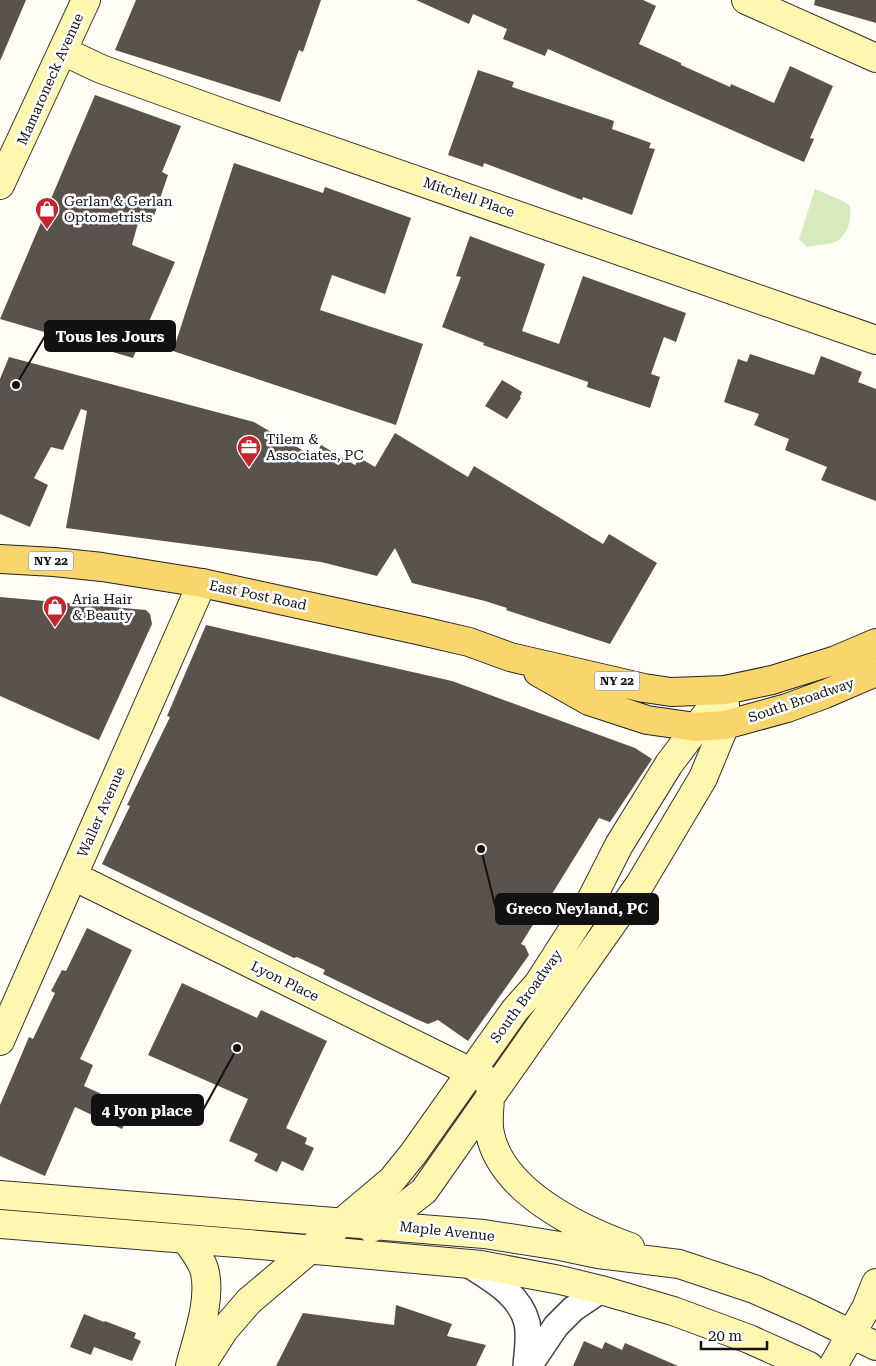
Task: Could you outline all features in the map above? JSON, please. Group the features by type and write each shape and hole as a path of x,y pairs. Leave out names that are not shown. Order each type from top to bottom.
{"main road":[{"name":"Mamaroneck Avenue","path":"0,184 86,0"},
{"path":"746,0 876,58"},
{"name":"Mitchell Place","path":"63,51 101,69 192,102 876,340"},
{"name":"East Post Road","path":"0,559 102,567 202,583 422,630 469,642 510,657 644,688 671,692 725,690"},
{"name":"Waller Avenue","path":"0,1041 202,583"},
{"name":"South Broadway","path":"201,1366 224,1330 249,1301 392,1180 413,1154 515,1010 538,984 588,906 624,837 669,764 725,690 782,677 836,660 876,643"},
{"name":"East Post Road","path":"510,657 589,701 647,720 696,727 725,725"},
{"name":"South Broadway","path":"725,725 787,708 876,672"},
{"name":"South Broadway","path":"309,1250 380,1225 424,1191 640,884 703,778 725,725 725,690"},
{"name":"Lyon Place","path":"73,876 471,1072 494,1090"},
{"path":"494,1090 489,1131 500,1160 515,1179 568,1220 604,1237 679,1264"},
{"name":"Maple Avenue","path":"0,1195 484,1234 598,1254 679,1264 754,1289 804,1310 876,1346"},
{"path":"0,1224 468,1264 520,1272 600,1290 673,1311 748,1339 809,1366"},
{"path":"186,1239 205,1272 206,1288 204,1306 190,1366"},
{"path":"833,1366 866,1308 876,1283"}],"street":[{"path":"468,1264 507,1290 522,1311 527,1323 528,1366"},
{"path":"528,1366 556,1326 573,1309 600,1290"}],"green space":[{"path":"815,189 850,206 850,216 846,232 839,240 807,247 799,239"}],"building":[{"path":"0,0 26,0 0,61"},
{"path":"136,0 321,0 303,52 299,50 280,102 115,50"},
{"path":"416,0 643,0 656,6 639,44 681,63 681,65 730,87 731,84 774,103 790,66 833,86 810,138 814,139 804,162 548,49 545,56 503,39 507,29 473,14 469,24"},
{"path":"815,0 876,0 876,23 814,5"},
{"path":"478,70 514,82 512,87 614,121 612,129 651,143 649,148 655,149 632,215 583,197 582,200 484,163 483,167 448,155"},
{"path":"95,95 181,126 162,172 168,175 154,216 141,212 132,245 175,262 133,358 0,319"},
{"path":"234,163 323,193 325,187 411,218 385,294 332,275 320,310 423,344 396,425 173,351"},
{"path":"470,236 545,264 522,331 559,344 583,276 686,313 676,342 664,337 651,374 660,377 650,408 587,387 588,382 483,345 484,343 442,327 461,277 456,276"},
{"path":"750,354 814,375 821,356 862,372 858,382 876,389 876,501 821,480 827,467 785,450 789,439 754,425 759,414 724,402 738,359 747,362"},
{"path":"9,357 254,422 314,457 321,445 355,465 360,458 375,467 395,433 468,477 474,466 603,544 609,534 657,563 610,644 506,610 507,608 485,601 412,583 395,548 377,576 321,562 66,528 87,411 81,409 63,450 51,447 34,478 48,485 30,527 0,514 0,379"},
{"path":"502,380 522,392 521,398 507,419 485,406"},
{"path":"0,597 146,610 150,614 152,624 99,740 0,696"},
{"path":"206,625 452,681 635,748 652,759 610,822 599,818 521,944 525,946 529,955 468,1041 438,1020 428,1024 416,1019 323,974 325,970 297,957 294,958 102,864 130,806 127,805 170,717 167,716"},
{"path":"87,928 132,950 80,1059 93,1065 84,1086 132,1108 122,1129 75,1107 45,1176 0,1156 0,1105 29,1037 33,1039 55,993 51,991 62,970 66,971"},
{"path":"182,983 257,1018 261,1010 327,1041 286,1128 307,1138 305,1144 314,1148 303,1171 282,1161 277,1172 254,1161 258,1154 229,1141 248,1099 148,1055"},
{"path":"396,1305 452,1324 447,1336 486,1345 476,1366 276,1366 303,1313 394,1325"},
{"path":"84,1314 136,1333 134,1338 141,1341 132,1361 94,1347 91,1355 70,1347"},
{"path":"584,1341 602,1349 605,1342 622,1350 625,1343 678,1366 573,1366"}],"place":[{"name":"Gerlan & Gerlan Optometrists","path":"47,230"},
{"name":"Tous les Jours","path":"16,385"},
{"name":"Tilem & Associates, PC","path":"249,468"},
{"name":"Aria Hair & Beauty","path":"55,628"},
{"name":"Greco Neyland, PC","path":"481,849"},
{"name":"4 lyon place","path":"237,1048"}]}
